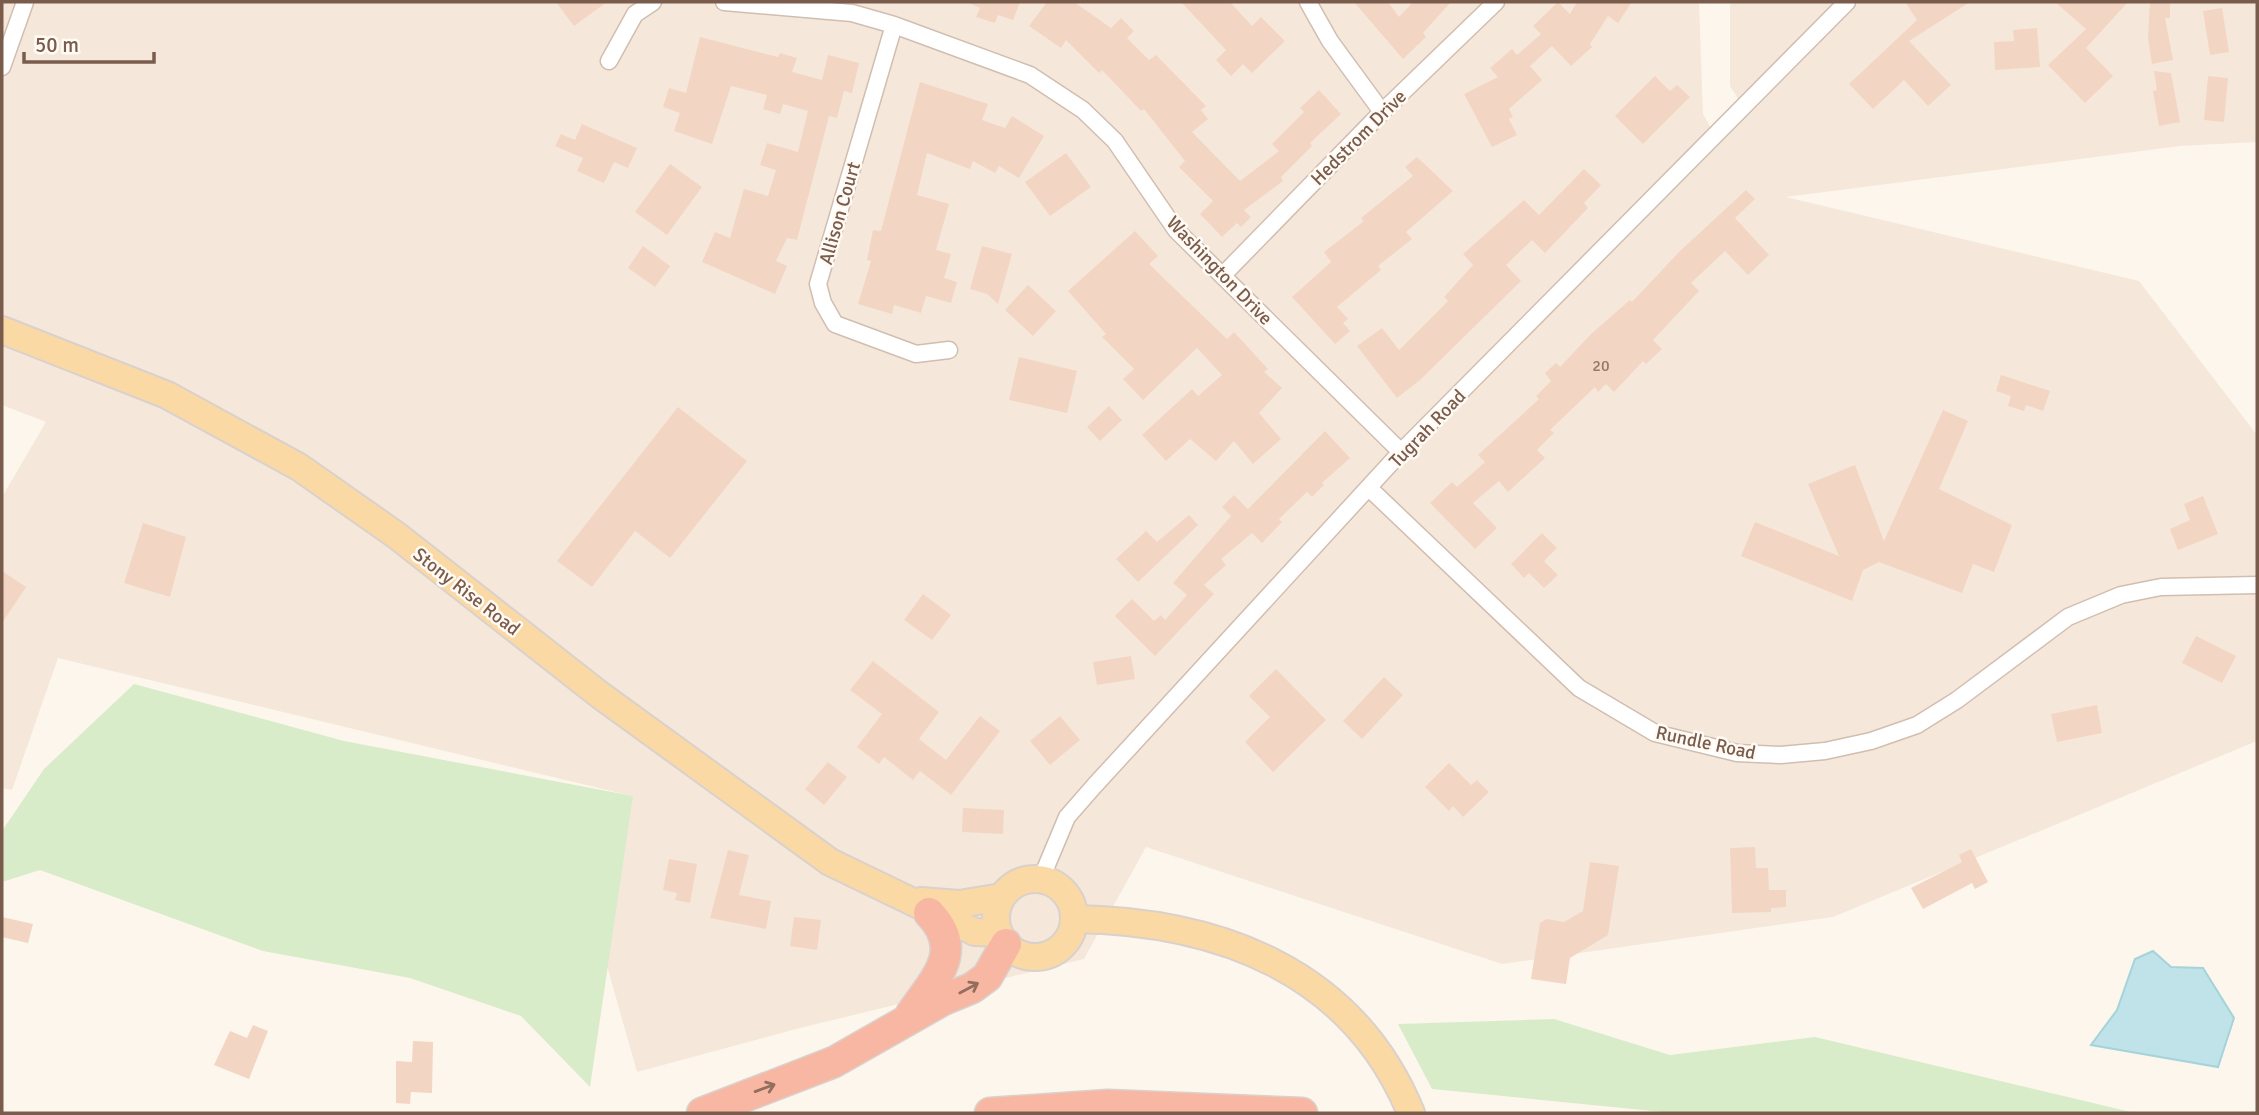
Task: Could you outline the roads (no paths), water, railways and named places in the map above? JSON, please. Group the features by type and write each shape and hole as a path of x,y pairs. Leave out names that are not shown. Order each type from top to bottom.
{"highway":[{"path":"907,1021 939,975 946,958 946,940 941,927 917,906"},
{"path":"702,1113 834,1062 982,981 1003,938"},
{"path":"990,1113 1108,1105 1302,1113"}],"main road":[{"name":"Stony Rise Road","path":"2,330 167,395 299,467 396,535 600,695 819,854 851,875 917,906 975,932 1003,938"},
{"path":"1041,879 1063,890 1071,901 1074,919 1063,945 1045,956 1024,955 1003,938 996,915 1002,897 1019,883 1041,879"},
{"name":"Stony Rise Road","path":"917,906 959,904 1002,897"},
{"path":"1074,919 1113,920 1188,930 1238,945 1287,967 1333,1000 1374,1045 1401,1090 1411,1113"}],"street":[{"path":"2,67 25,2"},
{"path":"609,61 635,14 653,2"},
{"name":"Washington Drive","path":"724,2 852,13 894,25 1030,75 1083,110 1115,141 1176,230 1401,452"},
{"path":"1308,2 1330,41 1382,111"},
{"name":"Hedstrom Drive","path":"1223,275 1382,111 1496,2"},
{"name":"Tugrah Road","path":"1041,879 1059,834 1075,808 1370,489 1401,452 1847,2"},
{"name":"Allison Court","path":"894,25 818,284 823,303 835,324 916,354 950,350"},
{"name":"Rundle Road","path":"1370,489 1579,688 1655,733 1737,753 1781,755 1825,751 1871,741 1917,724 1957,700 2068,617 2121,595 2161,587 2257,585"}],"water":[{"path":"2153,951 2171,967 2203,968 2234,1018 2218,1067 2091,1045 2117,1010 2135,959"}]}
